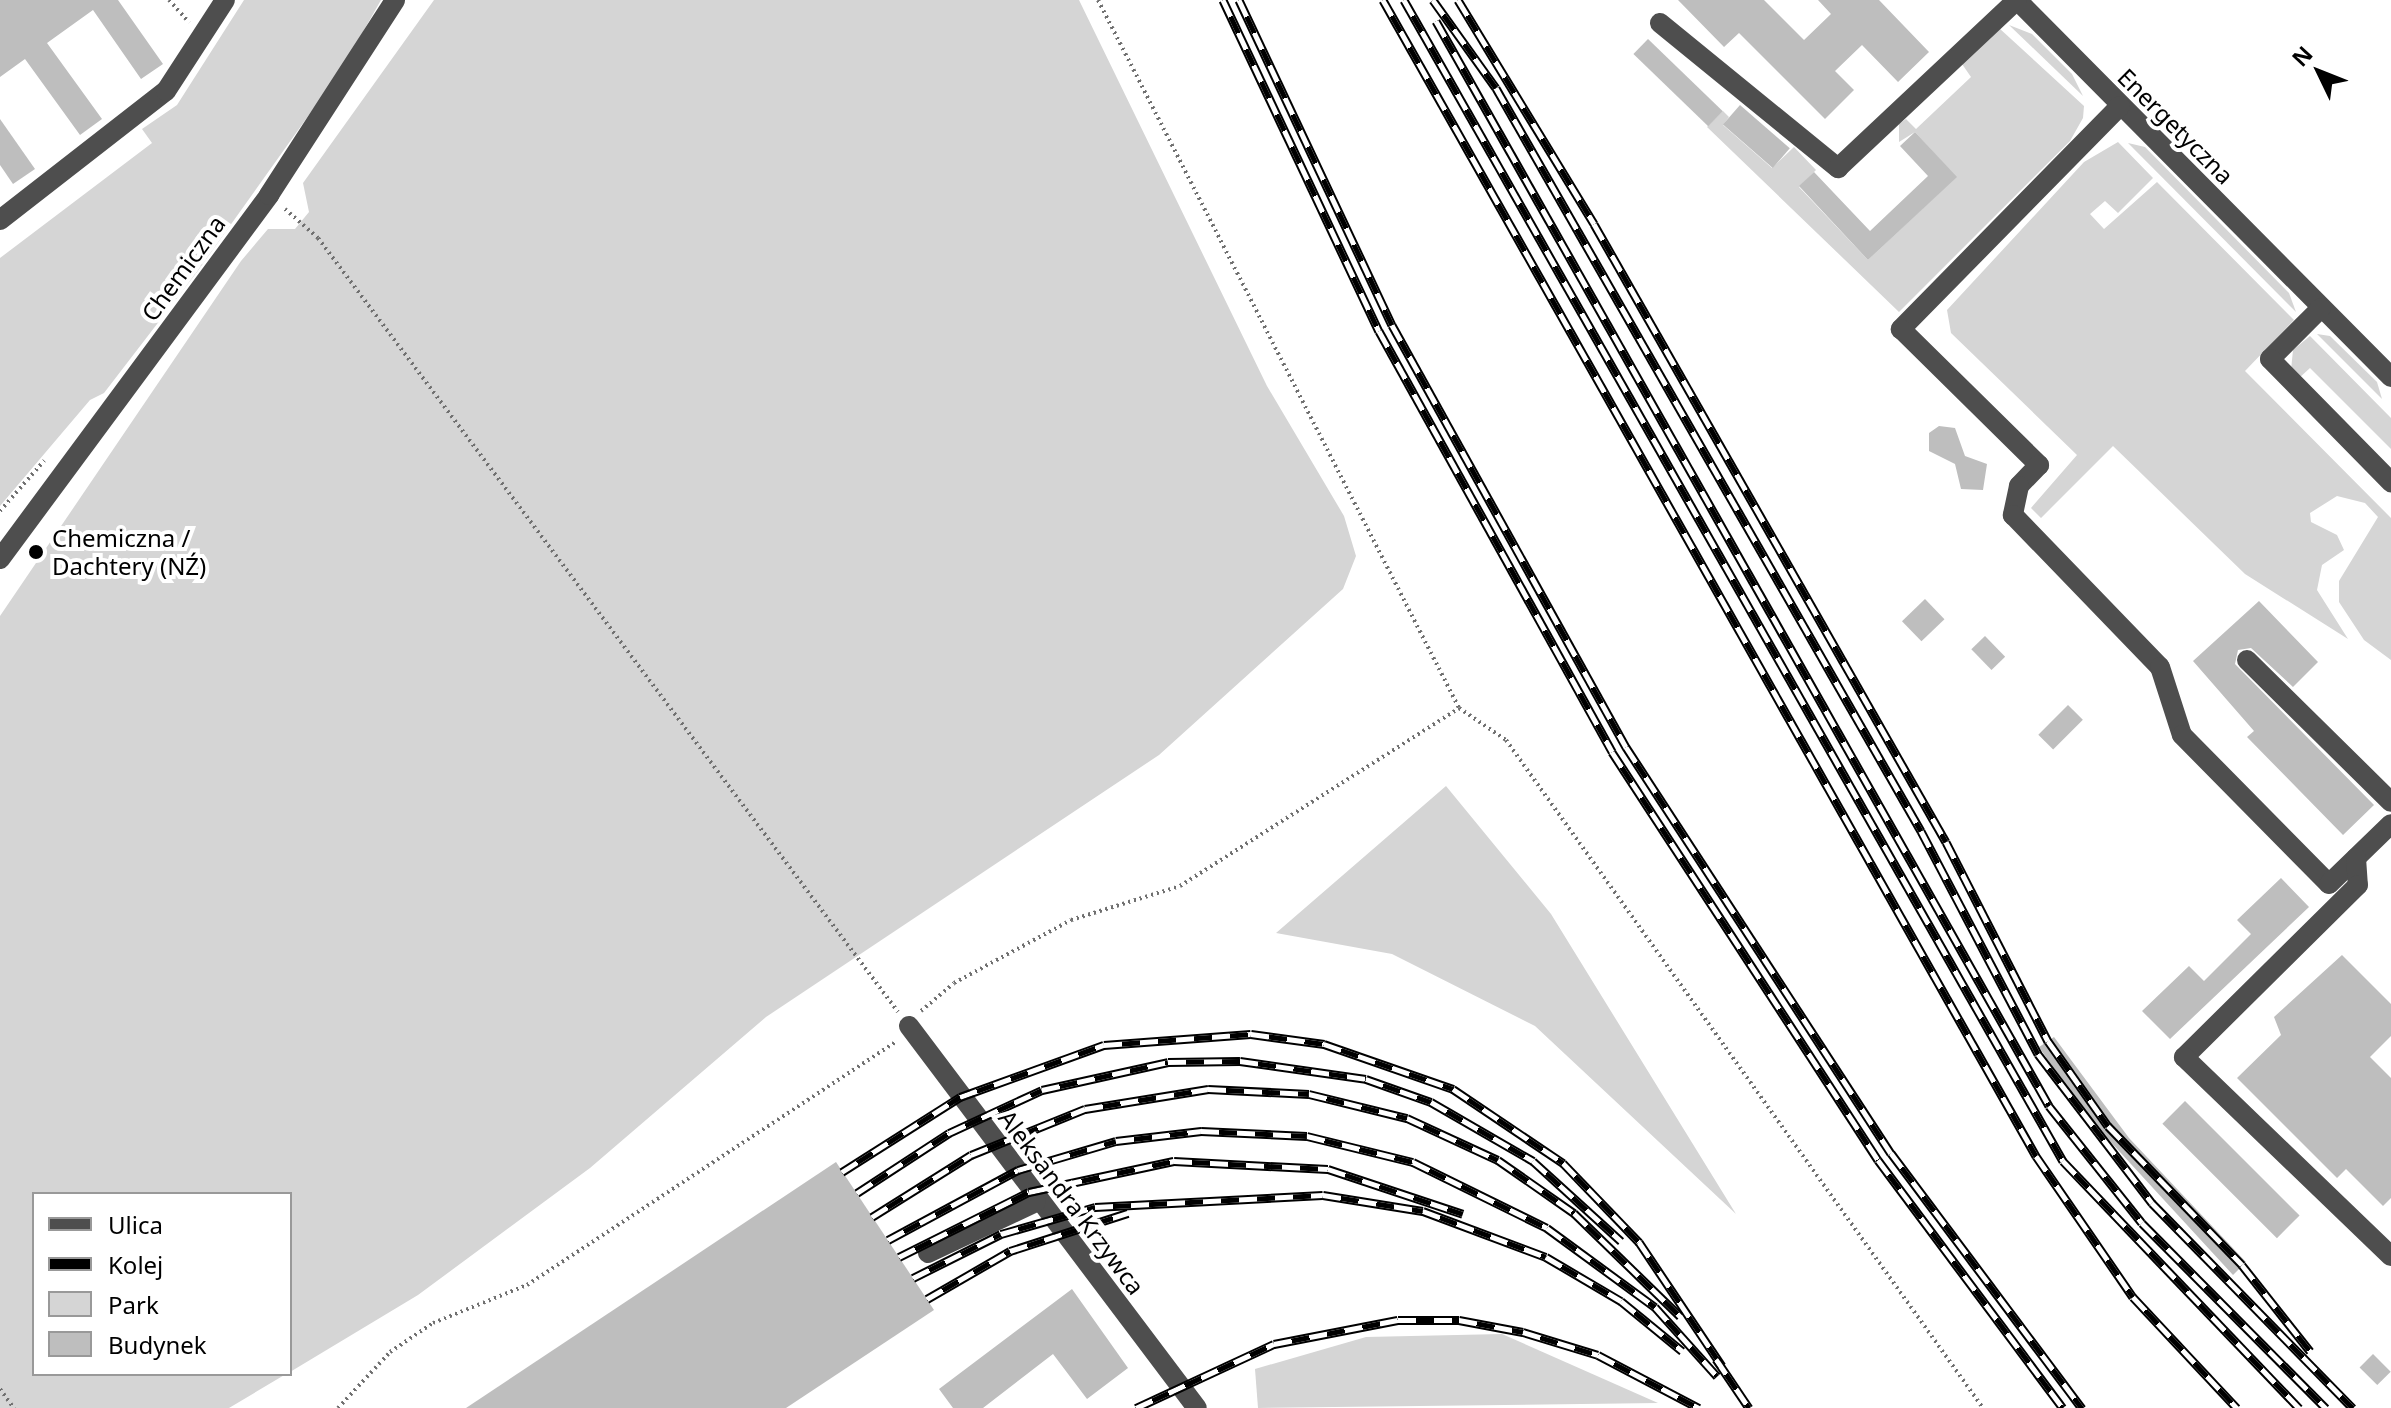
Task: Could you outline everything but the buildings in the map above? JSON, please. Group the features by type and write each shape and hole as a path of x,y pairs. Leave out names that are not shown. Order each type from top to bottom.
{"street":[{"path":"0,220 166,91 225,0"},
{"name":"Chemiczna","path":"0,559 269,195 395,0"},
{"path":"1660,23 1838,168 2017,0"},
{"name":"Energetyczna","path":"2017,0 2391,377"},
{"path":"2120,106 1901,329 2039,465 2019,486 2013,515 2160,667 2182,735 2329,884 2391,824"},
{"path":"2321,308 2270,359 2391,482"},
{"path":"2247,660 2391,802"},
{"path":"2356,858 2358,885 2184,1057 2391,1256"},
{"name":"Aleksandra Krzywca","path":"909,1026 1036,1202 1197,1408"},
{"path":"928,1253 1036,1202"}],"path":[{"path":"1098,0 1459,708 1506,740 1983,1408"},
{"path":"269,195 318,238 909,1026"},
{"path":"338,1408 390,1352 422,1330 527,1285 882,1055 954,983 1071,920 1180,886 1459,708"},
{"path":"0,1389 14,1408"}],"green space":[{"path":"244,0 381,0 343,67 197,272 104,393 90,400 0,506 0,258 152,143 142,129 177,105"},
{"path":"434,0 1079,0 1267,386 1344,516 1356,556 1343,589 1159,755 766,1017 590,1168 418,1295 292,1371 292,1192 32,1192 32,1376 283,1376 229,1408 0,1408 0,616 241,261 268,229 295,229 309,212 303,183"},
{"path":"2009,25 2032,34 2072,74 2083,96"},
{"path":"1999,28 2084,106 2083,118 2070,141 1899,312 1707,127 1723,111 1729,117 1723,125 1772,168 1794,147 1816,170 1799,187 1868,260 1956,177 1915,132 1899,142 1899,124 1906,119 1916,129 1971,77 1962,64"},
{"path":"2118,142 2153,178 2118,213 2105,201 2090,214 2104,229 2157,182 2294,320 2245,371 2391,518 2391,660 2364,640 2339,602 2339,581 2378,517 2365,503 2337,496 2310,513 2311,522 2337,535 2344,550 2322,565 2317,590 2348,639 2245,574 2113,446 2041,518 2031,508 2077,455 1951,333 1947,310 2084,162"},
{"path":"2128,143 2145,147 2289,293 2296,312"},
{"path":"2317,334 2330,336 2377,382 2382,399"},
{"path":"2310,336 2391,418 2391,449 2310,368 2298,379 2291,370 2293,350"},
{"path":"1446,786 1551,914 1736,1214 1535,1026 1392,954 1276,933"},
{"path":"1502,1334 1658,1403 1258,1408 1255,1369 1366,1337"}],"railway":[{"path":"1223,0 1379,331 1612,752 1878,1160 2063,1408"},
{"path":"1239,0 1392,325 1626,747 1891,1153 2082,1408"},
{"path":"1383,0 2036,1156 2133,1297 2237,1408"},
{"path":"1404,0 2063,1161 2299,1408"},
{"path":"1433,0 1496,88 1921,831 2038,1054 2152,1203 2353,1408"},
{"path":"1458,0 1594,224 1946,842 2048,1041 2108,1126 2242,1265 2310,1351"},
{"path":"1436,21 2049,1106 2142,1223 2326,1408"},
{"path":"842,1172 960,1097 1104,1045 1251,1034 1324,1044 1453,1089 1563,1163 1639,1242 1722,1366"},
{"path":"857,1193 949,1133 1042,1090 1168,1062 1240,1061 1366,1079 1431,1102 1533,1161 1621,1241"},
{"path":"872,1217 971,1155 1085,1109 1208,1089 1309,1094 1407,1118 1498,1160 1574,1213 1680,1316"},
{"path":"888,1240 1018,1170 1116,1141 1201,1131 1307,1136 1413,1162 1547,1228 1655,1307 1717,1376"},
{"path":"899,1257 1029,1192 1174,1161 1328,1169 1463,1214"},
{"path":"913,1278 1001,1234 1095,1207 1323,1195 1423,1211 1546,1257 1621,1301 1682,1351"},
{"path":"927,1299 1010,1251 1128,1213"},
{"path":"1136,1408 1274,1344 1398,1320 1459,1320 1523,1332 1598,1355 1699,1408"},
{"path":"1716,1359 1749,1408"}],"place":[{"name":"Chemiczna / Dachtery (NŹ)","path":"36,552"}]}
